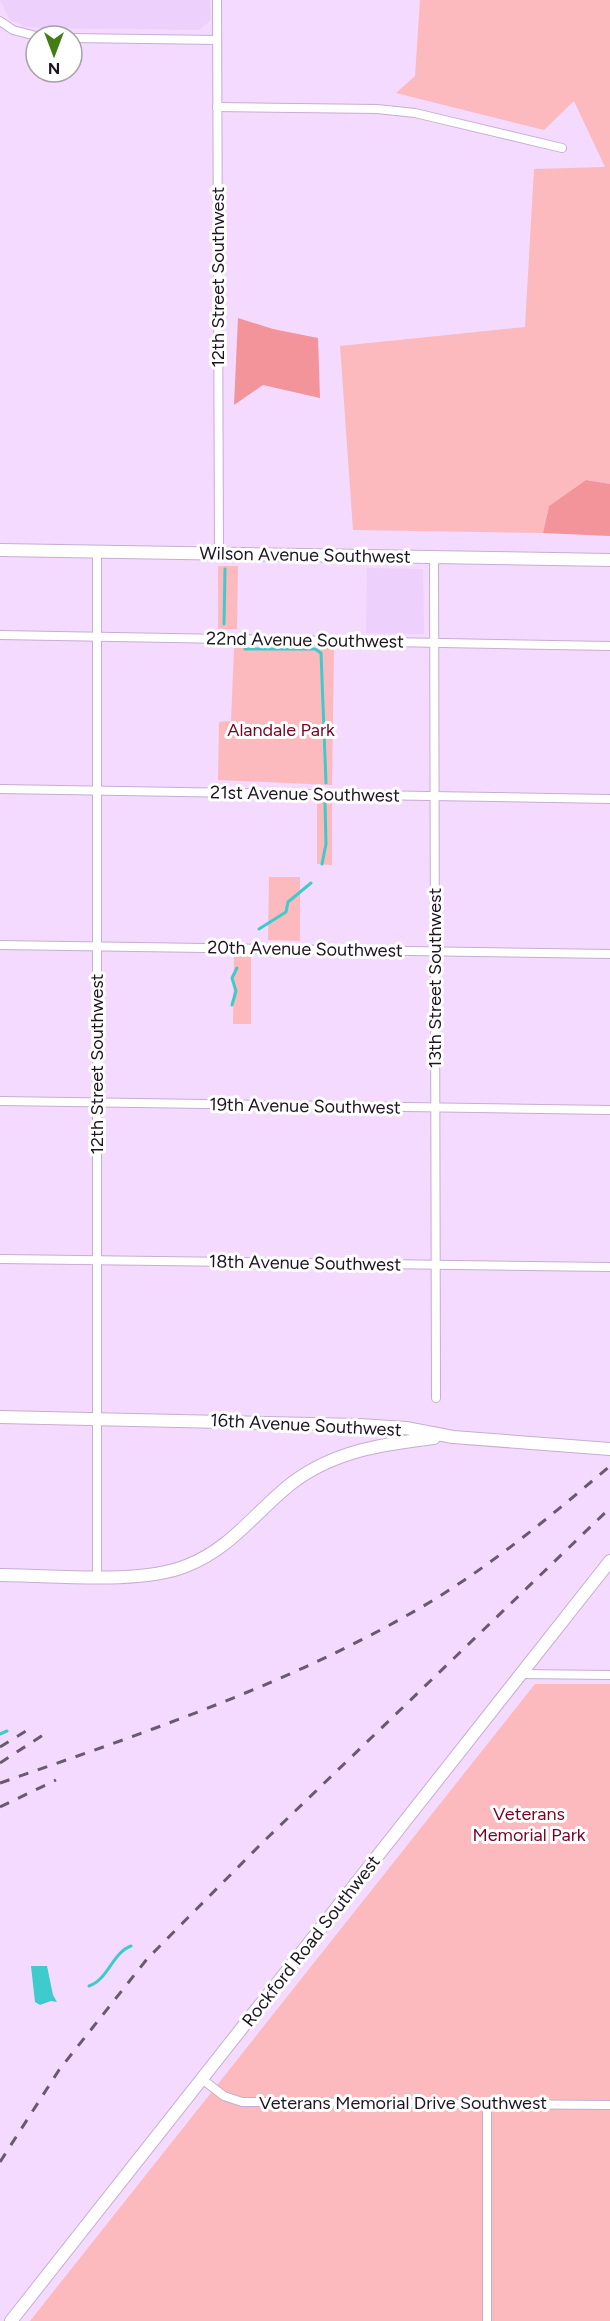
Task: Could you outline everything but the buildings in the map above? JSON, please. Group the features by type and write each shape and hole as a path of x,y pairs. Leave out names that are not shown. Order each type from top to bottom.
{"main road":[{"name":"Wilson Avenue Southwest","path":"0,550 610,560"},
{"name":"16th Avenue Southwest","path":"0,1417 349,1424 406,1428 450,1437 610,1449"},
{"path":"0,1575 131,1577 185,1567 235,1538 292,1483 322,1464 357,1449 450,1437"},
{"name":"Rockford Road Southwest","path":"11,2321 610,1561"}],"street":[{"name":"12th Street Southwest","path":"217,0 219,554"},
{"path":"0,21 13,30 24,33"},
{"path":"84,38 217,40"},
{"path":"217,107 377,109 415,114 562,148"},
{"name":"12th Street Southwest","path":"97,552 97,1576"},
{"name":"13th Street Southwest","path":"434,557 436,1398"},
{"name":"22nd Avenue Southwest","path":"0,635 610,646"},
{"name":"21st Avenue Southwest","path":"0,789 610,799"},
{"name":"20th Avenue Southwest","path":"0,945 610,954"},
{"name":"19th Avenue Southwest","path":"0,1101 610,1110"},
{"name":"18th Avenue Southwest","path":"0,1259 610,1267"},
{"path":"520,1674 610,1675"},
{"name":"Veterans Memorial Drive Southwest","path":"202,2079 224,2096 242,2102 610,2105"},
{"path":"487,2103 487,2321"}],"shaded area":[{"path":"0,0 210,0 211,20 199,30 84,29 84,24 24,26 10,20"},
{"path":"238,318 273,329 318,338 320,398 263,385 234,405"},
{"path":"586,480 610,484 610,536 543,533 549,506"},
{"path":"367,568 423,569 424,634 366,633"},
{"path":"31,1966 47,1966 53,1995 57,2002 51,2001 40,2005 35,2002"}],"green space":[{"path":"420,0 610,0 610,484 586,480 549,506 543,533 353,530 340,346 525,327 534,169 605,167 574,101 544,130 396,93 415,76"},
{"path":"218,566 238,566 237,629 218,629"},
{"name":"Alandale Park","path":"234,648 334,648 332,785 218,780 219,722 231,721"},
{"path":"317,802 332,802 332,865 317,864"},
{"path":"269,877 300,877 300,941 268,940"},
{"path":"234,956 251,956 251,1024 233,1024"},
{"name":"Veterans Memorial Park","path":"535,1684 610,1684 610,2321 30,2321"}],"waterway":[{"path":"224,624 225,569"},
{"path":"245,649 315,649 321,653 326,783"},
{"path":"322,864 326,844 325,802"},
{"path":"259,929 286,912 288,902 311,883"},
{"path":"232,1005 236,991 232,978 237,968"},
{"path":"0,1734 7,1731"},
{"path":"89,1986 101,1978 119,1954 131,1946"}],"railway":[{"path":"0,1783 104,1747 258,1688 357,1642 433,1600 486,1565 610,1466"},
{"path":"0,2162 59,2070 147,1959 263,1842 610,1508"},
{"path":"0,1747 31,1728"},
{"path":"0,1763 43,1735"},
{"path":"0,1807 56,1780"}]}
